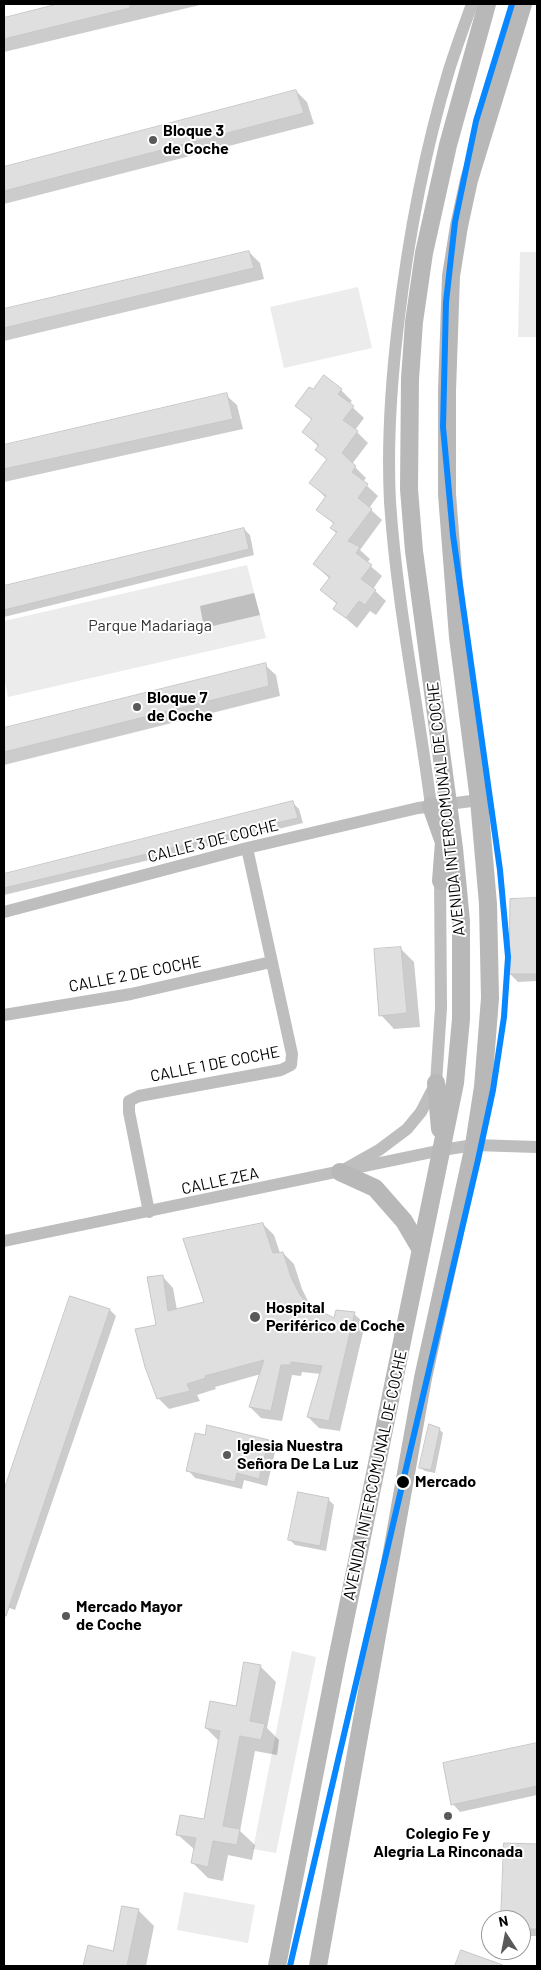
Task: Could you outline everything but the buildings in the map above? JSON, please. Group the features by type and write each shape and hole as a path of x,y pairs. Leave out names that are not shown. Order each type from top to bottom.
{"main road":[{"name":"AVENIDA INTERCOMUNAL DE COCHE","path":"277,1966 342,1635 455,1083 461,1019 460,921 448,880 413,534 409,490 410,379 414,322 424,253 450,136 487,4"},
{"name":"AVENIDA INTERCOMUNAL DE COCHE","path":"318,1966 423,1378 474,1145 483,1088 490,998 488,904 479,800 458,637 447,494 452,276 459,226 469,180 524,4"},
{"path":"439,805 448,880"},
{"path":"436,1083 442,1150"},
{"path":"340,1172 375,1188 404,1221 421,1250"}],"street":[{"name":"AVENIDA INTERCOMUNAL DE COCHE","path":"439,805 399,586 390,502 392,375 406,262 415,209 436,116 449,69 472,4"},
{"name":"CALLE 3 DE COCHE","path":"4,912 247,848 439,805 479,800"},
{"name":"CALLE 1 DE COCHE","path":"149,1212 129,1112 129,1101 139,1096 281,1070 291,1065 292,1054 247,848"},
{"name":"AVENIDA INTERCOMUNAL DE COCHE","path":"436,1083 448,880"},
{"name":"CALLE 2 DE COCHE","path":"4,1015 131,994 271,962"},
{"path":"340,1172 379,1150 407,1129 421,1112 436,1083"},
{"path":"474,1145 537,1147"},
{"name":"CALLE ZEA","path":"4,1241 442,1150 474,1145"}],"green space":[{"path":"520,252 537,252 537,337 518,337"},
{"path":"358,287 372,348 284,368 270,307"},
{"name":"Parque Madariaga","path":"247,565 266,638 8,697 4,677 4,621"},
{"path":"292,1651 316,1657 276,1853 253,1849"},
{"path":"184,1892 255,1905 248,1943 177,1930"}],"shaded area":[{"path":"254,593 260,615 204,628 200,606"}],"transit line":[{"path":"290,1966 478,1160 493,1090 504,1017 508,957 500,870 453,535 443,427 446,302 455,222 476,121 512,4"}],"place":[{"name":"Bloque 3 de Coche","path":"153,140"},
{"name":"Bloque 7 de Coche","path":"137,707"},
{"name":"Hospital Periférico de Coche","path":"255,1317"},
{"name":"Iglesia Nuestra Señora De La Luz","path":"227,1455"},
{"name":"Mercado","path":"403,1482"},
{"name":"Mercado Mayor de Coche","path":"66,1616"},
{"name":"Colegio Fe y Alegria La Rinconada","path":"448,1816"}]}
